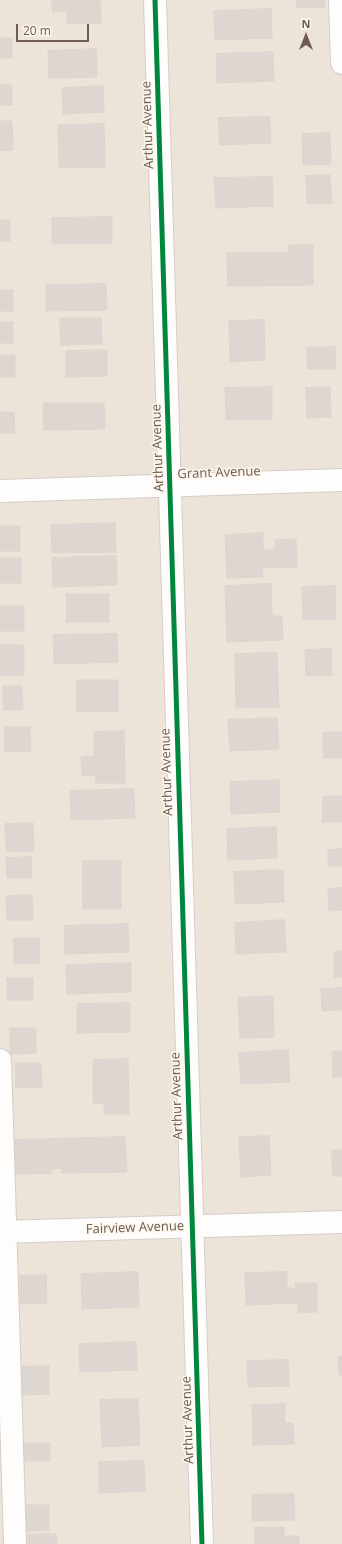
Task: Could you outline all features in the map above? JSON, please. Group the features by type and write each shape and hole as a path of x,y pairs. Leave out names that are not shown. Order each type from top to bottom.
{"street":[{"name":"Arthur Avenue","path":"155,0 202,1544"},
{"path":"340,0 342,63"},
{"name":"Grant Avenue","path":"0,491 342,480"},
{"path":"0,1060 3,1232 15,1544"},
{"name":"Fairview Avenue","path":"3,1232 342,1222"}],"shaded area":[{"path":"0,0 342,0 342,1544 0,1544"}],"building":[{"path":"52,0 100,0 101,23 67,24 67,11 53,12"},
{"path":"297,0 324,0 325,7 297,8"},
{"path":"271,9 272,38 215,40 214,11"},
{"path":"0,38 12,38 12,58 0,58"},
{"path":"96,49 97,77 49,78 48,51"},
{"path":"273,52 274,81 217,83 216,54"},
{"path":"0,85 12,85 12,105 0,105"},
{"path":"103,86 104,112 63,114 62,88"},
{"path":"270,117 271,143 220,145 218,118"},
{"path":"0,121 12,121 13,150 0,151"},
{"path":"104,124 105,167 59,168 58,125"},
{"path":"330,133 331,164 303,165 302,134"},
{"path":"330,175 332,203 307,204 306,176"},
{"path":"272,177 273,206 216,208 214,178"},
{"path":"112,217 112,243 52,244 52,218"},
{"path":"0,220 10,220 10,241 0,241"},
{"path":"289,245 313,245 313,285 228,286 227,253 289,253"},
{"path":"106,284 107,310 46,311 46,285"},
{"path":"0,290 13,290 13,311 0,311"},
{"path":"60,318 101,318 102,344 61,345"},
{"path":"264,320 265,360 230,362 229,321"},
{"path":"0,322 13,322 13,343 0,343"},
{"path":"335,347 336,369 308,369 307,348"},
{"path":"107,350 107,376 66,377 66,351"},
{"path":"0,355 15,355 15,377 0,377"},
{"path":"272,387 272,419 226,420 225,388"},
{"path":"330,387 331,417 307,418 306,388"},
{"path":"44,403 104,403 105,429 44,430"},
{"path":"0,412 14,412 15,433 0,433"},
{"path":"115,523 116,552 52,553 51,525"},
{"path":"0,526 20,526 20,551 0,551"},
{"path":"263,533 263,550 275,550 275,540 296,539 297,567 262,568 263,577 227,578 225,535"},
{"path":"116,556 117,585 53,587 52,558"},
{"path":"0,558 21,558 21,583 0,583"},
{"path":"271,584 272,616 282,616 283,640 227,642 225,586"},
{"path":"335,586 336,619 303,620 302,587"},
{"path":"67,594 109,594 109,622 67,622"},
{"path":"0,606 24,606 24,631 0,631"},
{"path":"117,634 118,662 54,664 53,635"},
{"path":"0,645 24,645 24,675 0,675"},
{"path":"331,649 332,675 306,676 305,650"},
{"path":"277,653 279,707 236,708 235,654"},
{"path":"77,680 118,680 118,711 77,712"},
{"path":"3,686 22,686 23,710 4,710"},
{"path":"277,718 279,749 230,751 228,720"},
{"path":"5,727 30,727 31,751 5,752"},
{"path":"124,731 125,783 96,783 95,775 82,776 81,757 94,756 94,732"},
{"path":"323,732 342,732 342,758 324,758"},
{"path":"279,780 280,812 231,814 230,782"},
{"path":"134,789 135,818 71,820 70,791"},
{"path":"323,796 342,796 342,822 323,822"},
{"path":"33,823 34,851 6,851 5,824"},
{"path":"276,827 277,858 228,860 227,829"},
{"path":"342,849 342,866 328,866 328,850"},
{"path":"31,857 32,878 7,878 6,858"},
{"path":"83,861 121,861 121,909 83,909"},
{"path":"283,870 284,902 235,904 234,872"},
{"path":"342,888 342,910 329,911 328,889"},
{"path":"32,895 33,920 7,920 6,896"},
{"path":"284,920 286,952 236,954 235,923"},
{"path":"128,924 129,952 65,954 64,926"},
{"path":"14,938 39,938 40,963 14,963"},
{"path":"342,951 342,977 334,978 334,952"},
{"path":"131,963 131,992 67,994 66,965"},
{"path":"7,978 33,978 33,1000 8,1000"},
{"path":"342,988 342,1010 322,1011 321,989"},
{"path":"273,996 274,1037 240,1038 238,998"},
{"path":"130,1003 130,1032 77,1033 77,1004"},
{"path":"10,1028 36,1028 36,1053 11,1054"},
{"path":"288,1050 290,1082 241,1084 239,1053"},
{"path":"342,1051 342,1077 333,1077 332,1052"},
{"path":"128,1059 129,1114 104,1114 104,1103 93,1103 93,1060"},
{"path":"16,1063 41,1063 42,1087 16,1088"},
{"path":"269,1136 271,1175 241,1177 239,1137"},
{"path":"125,1137 127,1172 61,1173 61,1168 52,1169 52,1173 16,1174 15,1140"},
{"path":"332,1150 342,1150 342,1176 333,1176"},
{"path":"138,1272 139,1307 82,1309 81,1274"},
{"path":"287,1272 287,1288 296,1288 295,1283 317,1283 317,1312 298,1313 298,1303 246,1305 245,1273"},
{"path":"46,1275 47,1303 20,1304 20,1276"},
{"path":"136,1342 137,1370 80,1372 79,1344"},
{"path":"342,1356 342,1375 339,1375 338,1357"},
{"path":"288,1360 289,1386 248,1387 247,1361"},
{"path":"49,1366 49,1394 22,1395 22,1367"},
{"path":"138,1399 140,1445 102,1447 100,1400"},
{"path":"285,1404 285,1423 293,1423 294,1444 253,1445 252,1405"},
{"path":"23,1443 50,1443 50,1461 23,1461"},
{"path":"144,1461 145,1491 99,1493 99,1462"},
{"path":"294,1494 295,1520 252,1521 252,1495"},
{"path":"24,1505 49,1505 49,1530 25,1531"},
{"path":"255,1527 284,1527 284,1536 299,1536 299,1544 255,1544"},
{"path":"56,1534 57,1544 28,1544 28,1535"}],"cycle path":[{"path":"155,0 202,1544"}]}
